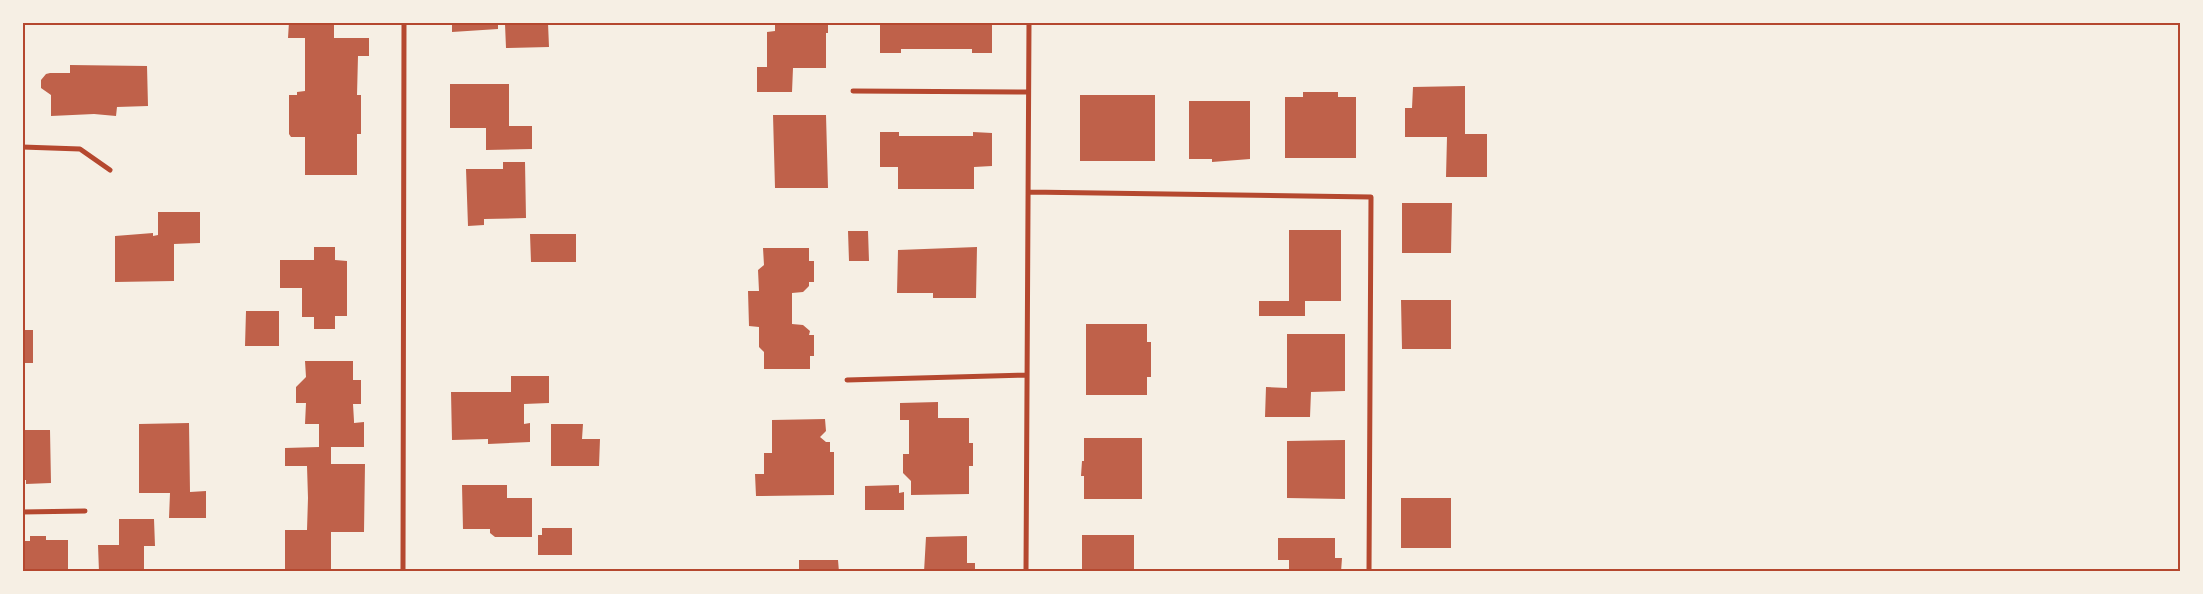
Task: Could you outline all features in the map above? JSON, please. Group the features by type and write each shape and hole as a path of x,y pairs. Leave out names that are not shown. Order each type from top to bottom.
{"street":[{"path":"403,572 404,22"},
{"path":"1026,572 1029,22"},
{"path":"853,91 1028,92"},
{"path":"22,148 80,149 110,170"},
{"path":"1028,192 1370,197 1369,572"},
{"path":"847,380 1027,375"},
{"path":"22,512 85,511"}],"building":[{"path":"289,22 334,22 334,38 369,38 369,56 358,56 357,95 361,95 361,134 357,134 357,175 305,175 305,137 291,137 289,134 289,95 297,95 297,92 305,91 305,38 288,38"},
{"path":"452,22 498,22 498,29 452,32"},
{"path":"775,22 828,22 828,33 826,33 826,68 793,68 792,92 757,92 757,67 767,67 767,32 775,31"},
{"path":"880,22 992,22 992,53 972,53 972,49 901,49 901,53 880,53"},
{"path":"548,23 549,47 506,48 505,24"},
{"path":"70,65 147,66 148,106 117,107 116,116 94,114 51,116 51,95 41,88 41,80 46,74 50,73 70,73"},
{"path":"450,84 509,84 509,126 532,126 532,149 486,150 486,128 450,128"},
{"path":"1465,86 1465,134 1487,134 1487,177 1446,177 1447,137 1405,137 1405,108 1412,108 1413,87"},
{"path":"1303,92 1338,92 1338,97 1356,97 1356,158 1285,158 1285,97 1303,97"},
{"path":"1080,95 1155,95 1155,161 1080,161"},
{"path":"1189,101 1250,101 1250,159 1212,162 1212,159 1189,159"},
{"path":"773,115 826,115 828,188 775,188"},
{"path":"880,132 899,132 899,136 973,136 973,132 992,133 992,166 974,167 974,189 898,189 898,167 880,167"},
{"path":"503,162 525,162 526,218 484,219 484,225 468,226 466,169 503,169"},
{"path":"1402,203 1452,203 1451,253 1402,253"},
{"path":"158,212 200,212 200,243 174,244 174,281 115,282 115,236 153,233 153,236 158,235"},
{"path":"1289,230 1341,230 1341,301 1305,301 1305,316 1259,316 1259,301 1289,301"},
{"path":"848,231 868,231 869,261 849,261"},
{"path":"530,234 576,234 576,262 531,262"},
{"path":"314,247 335,247 335,260 347,261 347,316 335,316 335,329 314,329 314,317 302,317 302,288 280,288 280,260 314,260"},
{"path":"977,247 976,298 933,298 933,293 897,293 898,250"},
{"path":"763,248 809,248 809,261 814,261 814,282 809,282 809,286 803,292 792,293 792,324 803,325 810,331 809,335 814,335 814,356 810,356 810,369 764,369 764,352 759,347 759,327 749,326 748,291 759,291 758,270 764,265"},
{"path":"1401,300 1451,300 1451,349 1402,349"},
{"path":"246,311 279,311 279,346 245,346"},
{"path":"1086,324 1147,324 1147,342 1151,342 1151,377 1147,377 1147,395 1086,395"},
{"path":"22,330 33,330 33,363 22,363"},
{"path":"1287,334 1345,334 1345,391 1311,392 1310,417 1265,417 1266,387 1287,388"},
{"path":"305,361 353,361 353,380 361,380 361,404 353,404 354,423 364,422 364,447 331,447 331,464 365,464 364,532 331,532 331,572 285,572 285,530 307,530 308,498 307,466 285,466 285,448 319,447 319,424 305,424 306,403 296,403 296,387 306,377"},
{"path":"511,376 549,376 549,403 524,404 524,424 530,423 530,442 488,444 488,439 452,440 451,392 511,392"},
{"path":"938,402 938,418 969,418 969,443 973,443 973,466 969,466 969,494 911,495 911,481 903,473 903,454 909,454 909,420 900,420 900,403"},
{"path":"825,419 826,431 820,437 826,442 830,442 830,452 834,452 834,495 756,496 755,474 764,474 764,453 772,453 772,420"},
{"path":"189,423 190,492 206,491 206,518 169,518 170,493 139,493 139,424"},
{"path":"551,424 583,424 582,439 600,439 599,466 551,466"},
{"path":"22,428 25,430 50,430 51,483 26,484 26,480 22,480"},
{"path":"1084,438 1142,438 1142,499 1084,499 1084,476 1081,476 1082,461 1084,461"},
{"path":"1345,440 1345,499 1287,498 1287,441"},
{"path":"462,485 507,485 507,498 532,498 532,537 495,537 490,533 490,529 463,529"},
{"path":"899,485 899,493 904,492 904,510 865,510 865,486"},
{"path":"1401,498 1451,498 1451,548 1401,548"},
{"path":"119,519 154,519 155,546 144,546 144,572 99,572 98,545 119,545"},
{"path":"542,528 572,528 572,555 538,555 538,535 542,535"},
{"path":"1082,535 1134,535 1134,572 1082,572"},
{"path":"30,536 46,536 46,540 68,540 68,572 22,572 22,541 30,541"},
{"path":"967,536 967,563 975,563 975,572 924,572 926,537"},
{"path":"1278,538 1335,538 1335,558 1342,558 1341,572 1289,572 1289,560 1278,560"},
{"path":"799,560 838,560 839,572 799,572"}]}
